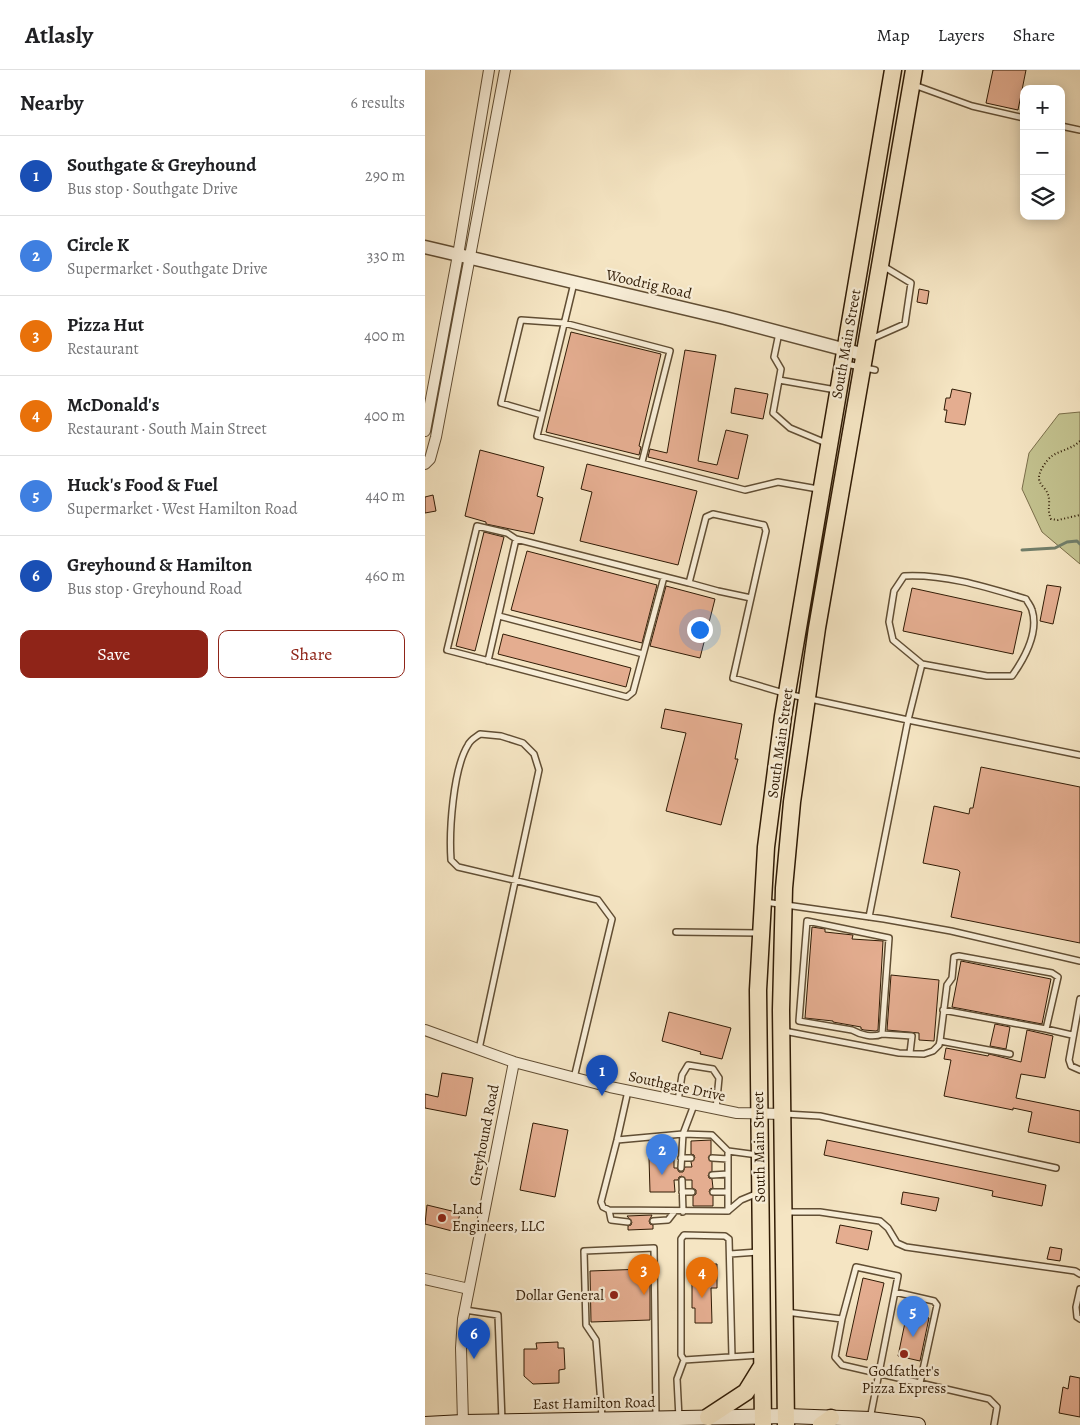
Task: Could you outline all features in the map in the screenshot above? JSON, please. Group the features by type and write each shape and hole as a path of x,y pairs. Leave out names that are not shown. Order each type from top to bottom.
{"highway":[{"name":"South Main Street","path":"763,1420 758,990 762,901 771,800 821,489 893,70"},
{"name":"South Main Street","path":"786,1420 781,1030 784,904 792,802 817,628 868,358 881,265 913,77"},
{"path":"708,1417 746,1392 762,1361"}],"main road":[{"name":"East Hamilton Road","path":"425,1424 708,1417 763,1420 870,1420 918,1425"}],"street":[{"path":"425,464 430,459 436,437 464,257 479,131 489,70"},
{"path":"425,431 493,134 505,70"},
{"path":"479,131 493,134"},
{"name":"Woodrig Road","path":"425,247 779,333 845,357 868,358"},
{"name":"Southgate Drive","path":"425,1030 514,1062 627,1091 737,1113 782,1114"},
{"name":"Greyhound Road","path":"463,1422 461,1348 465,1310 514,1062"},
{"path":"425,1280 469,1289"}],"lane":[{"path":"913,77 971,106 1020,117"},
{"path":"1065,127 1080,130"},
{"path":"868,358 905,324 911,283 881,265"},
{"path":"574,282 537,436 745,490 778,482 821,489"},
{"path":"542,415 501,403 521,320 564,323 669,351 642,462"},
{"path":"779,333 774,357 781,370 773,414 790,428 829,445"},
{"path":"779,380 839,390"},
{"path":"689,583 706,517 713,514 763,525 767,532 733,678 787,694 1080,755"},
{"path":"664,577 633,692 627,697 447,650 477,526 507,533 516,539 689,583 718,592 751,598"},
{"path":"488,661 516,539"},
{"path":"923,575 969,583 1026,600 1032,610 1033,630 1025,658 1012,676 987,676 922,664 893,640 889,622 894,591 904,576 923,575"},
{"path":"499,616 643,654"},
{"path":"869,917 908,720 922,664"},
{"path":"479,1049 516,880 539,770 535,754 523,743 501,736 479,734 469,743 461,762 451,818 451,860 458,867 516,880 598,900 612,919 574,1078"},
{"path":"762,901 951,931 1080,961"},
{"path":"882,1034 889,938 807,921 799,1021 852,1030 859,1034 912,1036 910,1053"},
{"path":"676,932 760,933"},
{"path":"781,1030 899,1053 923,1054 933,1051 940,1041 947,985 951,978 954,957 959,956 1052,972 1058,977 1046,1029"},
{"path":"1080,999 1069,1060 1071,1066 1080,1070"},
{"path":"943,1010 1072,1035"},
{"path":"940,1041 1009,1054"},
{"path":"677,1102 682,1075 689,1065 713,1069 719,1078 716,1109"},
{"path":"627,1091 601,1202 603,1208 609,1210 675,1212 728,1211 741,1200 760,1192"},
{"path":"681,1168 683,1134 694,1105"},
{"path":"782,1114 820,1116 1056,1168"},
{"path":"617,1140 683,1134 713,1135 727,1151 728,1211"},
{"path":"727,1151 759,1155"},
{"path":"681,1158 691,1158"},
{"path":"712,1158 728,1159"},
{"path":"712,1174 728,1174"},
{"path":"681,1180 683,1212"},
{"path":"682,1192 692,1192"},
{"path":"713,1192 728,1192"},
{"path":"609,1210 611,1220 628,1222"},
{"path":"653,1221 668,1220 675,1212"},
{"path":"783,1212 820,1212 880,1221 888,1228 897,1243 906,1247 1075,1271 1080,1274"},
{"path":"685,1360 681,1356 681,1239 684,1235 725,1236 729,1239 732,1357"},
{"path":"603,1420 596,1340 586,1325 584,1251 654,1248 656,1419"},
{"path":"730,1254 761,1252"},
{"path":"870,1420 879,1374 895,1292 898,1276 856,1267 842,1319 835,1357 842,1365 879,1374 989,1398 997,1407 994,1425"},
{"path":"1080,1289 1076,1307 1077,1317 1080,1319"},
{"path":"895,1292 934,1300 937,1304 920,1383"},
{"path":"465,1310 498,1316 502,1421"},
{"path":"785,1312 842,1319"},
{"path":"685,1360 732,1357 762,1361"},
{"path":"679,1418 677,1379 685,1360"}],"path":[{"path":"1080,441 1074,446 1052,456 1039,473 1041,485 1047,491 1048,512 1051,519 1059,520 1080,515"}],"shaded area":[{"path":"1080,412 1080,564 1042,532 1022,489 1029,453 1059,414"}],"building":[{"path":"993,70 1026,70 1023,85 1020,85 1018,110 986,103"},
{"path":"919,289 929,291 927,304 917,302"},
{"path":"571,332 661,354 639,446 641,447 639,455 546,432"},
{"path":"685,350 716,355 698,461 717,465 726,430 748,435 738,479 648,457 650,449 667,453"},
{"path":"735,388 768,394 763,419 731,413"},
{"path":"952,389 971,393 965,425 945,422 946,398 950,398"},
{"path":"480,450 544,467 537,496 543,498 534,534 486,524 486,522 465,516"},
{"path":"587,464 697,491 678,565 580,541 592,492 581,489"},
{"path":"433,495 436,511 425,513 425,497"},
{"path":"484,532 504,537 475,651 456,646"},
{"path":"527,551 657,585 642,643 511,610"},
{"path":"1047,585 1061,587 1053,624 1040,621"},
{"path":"666,586 715,599 700,658 650,646"},
{"path":"912,588 1022,612 1013,654 903,631"},
{"path":"503,634 631,668 626,687 498,654"},
{"path":"665,709 742,724 735,759 738,759 721,825 666,811 686,733 661,728"},
{"path":"981,767 1080,787 1080,943 951,917 960,872 923,863 934,806 969,814 970,808 973,808"},
{"path":"812,927 825,929 825,932 853,935 852,939 883,941 878,1030 864,1030 861,1027 833,1021 805,1018"},
{"path":"961,961 1051,979 1042,1024 952,1007"},
{"path":"891,975 939,980 934,1041 919,1040 919,1033 887,1030"},
{"path":"669,1012 731,1028 722,1059 700,1054 701,1052 662,1041"},
{"path":"995,1024 1010,1027 1006,1049 990,1046"},
{"path":"1027,1030 1053,1036 1045,1078 1021,1074 1016,1098 1080,1111 1080,1143 1028,1132 1032,1112 944,1096 951,1060 944,1059 946,1048 988,1056 989,1054 1021,1062"},
{"path":"442,1073 473,1078 466,1116 425,1108 425,1094 438,1097"},
{"path":"533,1123 568,1130 555,1197 520,1190"},
{"path":"711,1140 711,1154 708,1158 712,1162 712,1171 708,1175 712,1179 713,1188 709,1192 713,1196 713,1206 693,1206 693,1196 696,1194 696,1190 692,1188 692,1180 686,1180 682,1176 678,1180 674,1180 675,1192 650,1192 649,1158 674,1156 674,1168 677,1168 679,1172 683,1172 685,1167 692,1167 691,1162 695,1158 691,1154 691,1141"},
{"path":"827,1140 1046,1185 1042,1206 992,1196 993,1191 824,1155"},
{"path":"903,1192 939,1198 936,1211 901,1204"},
{"name":"Land Engineers, LLC","path":"427,1205 460,1213 456,1232 425,1224"},
{"path":"652,1215 649,1221 653,1225 653,1229 628,1230 628,1226 632,1222 627,1216"},
{"path":"840,1225 872,1231 868,1250 836,1243"},
{"path":"1050,1247 1062,1249 1060,1261 1047,1259"},
{"path":"692,1264 717,1264 717,1288 711,1288 712,1323 695,1323 695,1308 692,1308"},
{"name":"Dollar General","path":"650,1269 650,1320 591,1322 590,1271"},
{"path":"863,1278 884,1283 867,1360 846,1356"},
{"path":"907,1313 929,1318 920,1361 898,1356"},
{"path":"558,1342 558,1348 564,1348 565,1369 559,1370 559,1383 533,1384 524,1376 524,1349 537,1349 536,1343"},
{"path":"1070,1376 1080,1378 1080,1417 1059,1413 1063,1387 1068,1389"}],"waterway":[{"path":"1022,550 1055,548 1067,542 1077,541 1080,544"}],"place":[{"name":"Southgate & Greyhound","path":"602,1096"},
{"name":"Circle K","path":"662,1175"},
{"name":"Land Engineers, LLC","path":"442,1218"},
{"name":"Dollar General","path":"614,1295"},
{"name":"Pizza Hut","path":"644,1295"},
{"name":"McDonald's","path":"702,1298"},
{"name":"Huck's Food & Fuel","path":"913,1337"},
{"name":"Godfather's Pizza Express","path":"904,1354"},
{"name":"Greyhound & Hamilton","path":"474,1359"}]}
